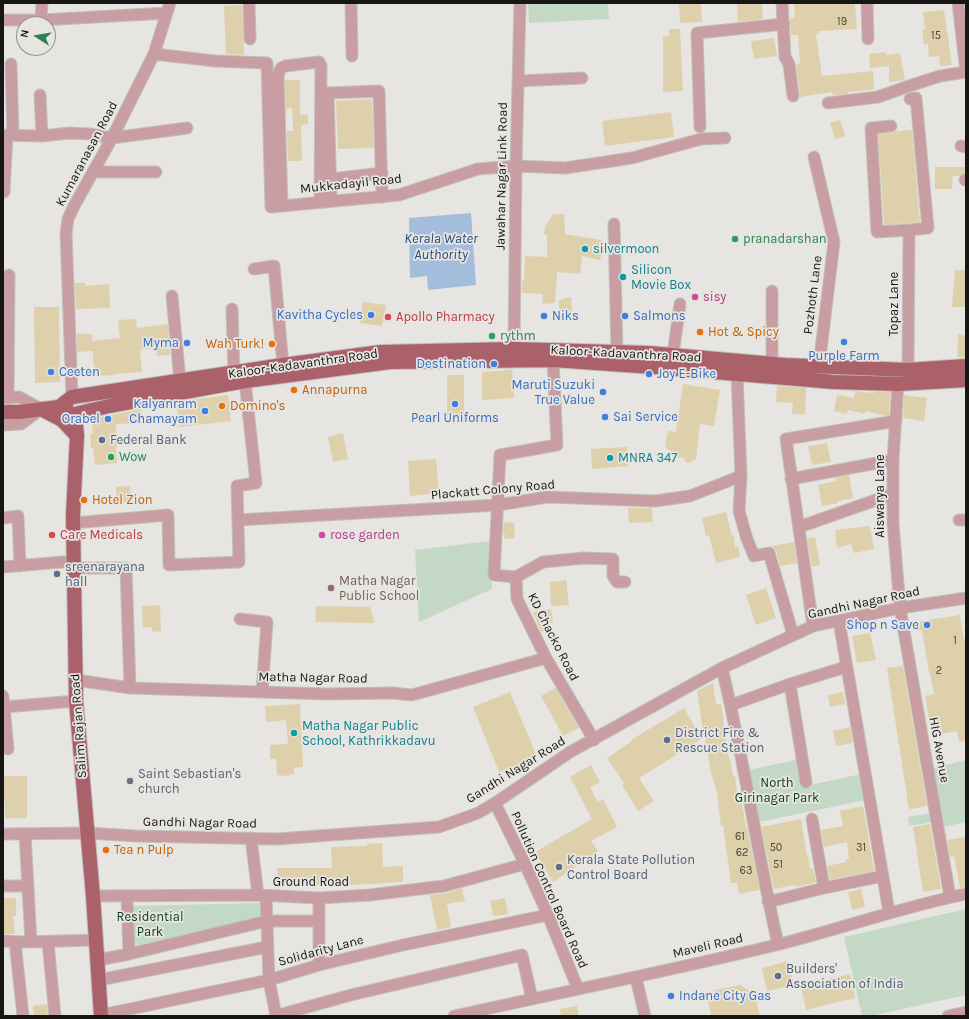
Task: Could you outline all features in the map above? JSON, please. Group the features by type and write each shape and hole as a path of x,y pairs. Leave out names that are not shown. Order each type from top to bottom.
{"main road":[{"name":"Kaloor-Kadavanthra Road","path":"75,414 116,405 357,361 381,352 514,348 617,352 673,355 737,367 834,382 898,384 966,380"},
{"name":"Kaloor-Kadavanthra Road","path":"72,397 234,374 283,365 357,361 553,360 737,367 772,364 908,370 966,366"},
{"path":"59,407 72,397"},
{"path":"3,412 19,412 59,407 75,414"},
{"path":"41,409 62,420 77,436"},
{"name":"Salim Rajan Road","path":"75,414 77,436 73,524 73,564 76,701 100,980 101,1016"}],"street":[{"path":"41,16 42,3"},
{"path":"248,3 250,39"},
{"path":"351,3 352,56"},
{"name":"Jawahar Nagar Link Road","path":"514,348 520,3"},
{"path":"782,3 785,57 789,64 793,96"},
{"path":"868,39 867,3 871,3"},
{"path":"828,103 878,97 940,76 966,73 958,3"},
{"path":"56,19 168,8"},
{"name":"Kumaranasan Road","path":"72,397 66,233 68,220 74,206 112,138 154,54 168,8"},
{"path":"3,20 16,20"},
{"path":"700,127 696,33 784,24"},
{"path":"154,54 215,61 267,63 271,207 282,206 278,75 281,68 285,66 319,62 322,66 326,202"},
{"path":"4,192 11,64"},
{"path":"518,80 582,78"},
{"path":"326,202 331,179 328,93 379,91 382,197"},
{"path":"40,95 42,136"},
{"path":"890,126 871,128 878,232 909,234 928,228 916,98 910,99"},
{"path":"8,135 42,136 69,133 90,134 112,138 187,128"},
{"name":"Mukkadayil Road","path":"282,206 399,195 478,169 516,166 565,168 632,158 701,139 725,138"},
{"name":"Pozhoth Lane","path":"814,157 834,242 819,366"},
{"path":"93,172 156,172"},
{"path":"331,179 382,173"},
{"path":"614,224 617,352"},
{"name":"Topaz Lane","path":"908,370 909,234"},
{"path":"254,269 274,266 283,365"},
{"path":"3,425 21,424 41,409 19,397 5,398 9,275"},
{"path":"772,291 772,364"},
{"path":"172,296 180,381"},
{"path":"673,355 680,304"},
{"path":"232,309 234,374"},
{"path":"553,360 557,444 500,455 494,575 516,577 543,562 584,558 613,559 613,576 617,582 625,582"},
{"path":"737,367 741,476 739,511 747,539 754,556 769,553 793,635"},
{"path":"73,524 168,516 169,565 239,562 237,486 256,483 245,382"},
{"name":"Aiswarya Lane","path":"898,384 893,460 893,523 900,608"},
{"path":"813,626 786,439 896,421"},
{"path":"791,479 893,460"},
{"name":"Plackatt Colony Road","path":"238,520 498,506 547,497 655,501 690,496 741,476"},
{"path":"799,527 893,494"},
{"path":"3,518 18,516 20,566"},
{"path":"3,567 73,564 126,568 130,688"},
{"name":"KD Chacko Road","path":"516,577 516,599 546,658 594,740"},
{"name":"Gandhi Nagar Road","path":"3,834 87,833 136,836 284,838 439,827 478,813 570,752 722,668 813,626 900,608 966,598"},
{"name":"HIG Avenue","path":"900,608 950,897"},
{"path":"240,619 267,622 262,692"},
{"path":"838,621 889,912"},
{"name":"Matha Nagar Road","path":"76,680 130,688 327,694 393,693 412,695 546,658"},
{"path":"731,705 790,684 846,667"},
{"path":"722,668 731,705 768,902 778,944"},
{"path":"790,684 806,782"},
{"path":"8,749 4,702 76,701"},
{"name":"Pollution Control Board Road","path":"495,803 548,915 578,989"},
{"path":"812,819 824,888"},
{"path":"25,834 31,942"},
{"path":"251,838 267,921 269,980 276,1016 351,995 522,955 532,999"},
{"name":"Ground Road","path":"93,896 262,896 318,898 370,895 444,886 525,864"},
{"path":"768,902 824,888 883,876"},
{"path":"3,886 28,886"},
{"name":"Maveli Road","path":"454,1016 636,978 778,944 889,912 966,894"},
{"path":"126,897 128,954"},
{"path":"318,898 318,965"},
{"name":"Solidarity Lane","path":"101,1016 269,980 318,965 403,945 548,915"},
{"path":"98,960 267,921 318,921"},
{"path":"3,942 96,940"},
{"path":"15,942 23,1016"},
{"path":"48,942 55,1016"},
{"path":"100,980 267,947"},
{"path":"636,978 645,1016"},
{"path":"948,1016 966,1012"}],"green space":[{"path":"528,3 608,3 609,19 529,23"},
{"path":"490,541 492,589 419,622 415,550"},
{"name":"North Girinagar Park","path":"796,760 801,787 861,774 866,800 759,822 748,770"},
{"path":"966,760 966,822 943,827 933,768"},
{"path":"931,813 933,822 909,826 908,817"},
{"name":"Residential Park","path":"262,903 263,917 133,946 130,906"},
{"path":"966,909 966,995 871,1016 862,1016 844,937"}],"water":[{"name":"Kerala Water Authority","path":"471,213 476,285 428,290 427,276 410,278 409,218"}],"building":[{"path":"679,3 701,3 702,22 680,23"},
{"path":"737,3 762,3 763,19 738,22"},
{"path":"794,3 855,3 857,29 819,31 819,33 816,34 822,76 873,71 874,89 848,92 848,94 833,95 832,92 800,97 796,64 800,63 798,35 791,35 790,18 795,18"},
{"path":"242,5 244,55 226,54 224,6"},
{"path":"944,10 952,65 940,66 939,56 929,57 928,44 924,45 922,30 925,29 923,12"},
{"path":"669,29 680,29 683,91 663,92 663,37 669,36"},
{"path":"774,38 777,56 754,59 751,41"},
{"path":"886,52 886,55 900,53 905,80 889,82 889,66 870,68 869,54"},
{"path":"285,80 300,80 300,115 308,115 308,124 301,125 302,161 288,161 287,131 293,131 292,108 286,109"},
{"path":"372,99 374,148 338,149 336,101"},
{"path":"671,112 674,137 605,146 602,121"},
{"path":"840,120 845,136 835,139 830,123"},
{"path":"912,130 920,222 884,225 878,134"},
{"path":"935,167 966,167 966,173 960,176 953,176 952,189 935,189"},
{"path":"553,214 564,214 565,234 601,240 604,243 600,260 582,256 580,274 557,272 555,303 542,304 543,294 522,293 525,256 547,257 547,235 544,235 545,227"},
{"path":"955,270 966,270 966,307 952,307"},
{"path":"75,283 85,283 85,286 109,284 110,308 76,309"},
{"path":"571,297 573,319 559,321 559,300"},
{"path":"363,302 386,305 382,326 360,323"},
{"path":"34,307 59,307 60,382 35,383"},
{"path":"136,319 137,328 168,324 170,355 157,356 156,348 140,350 142,372 94,376 93,351 77,352 77,334 92,334 92,341 120,338 118,320"},
{"path":"958,334 966,336 966,357 957,357"},
{"path":"512,369 514,398 482,400 482,372"},
{"path":"447,375 464,375 464,423 447,422"},
{"path":"683,384 720,390 714,426 700,424 696,459 687,463 682,457 679,458 665,447 668,431 676,432"},
{"path":"777,386 806,388 805,414 792,414 793,403 776,402"},
{"path":"855,391 874,393 890,392 889,415 886,416 865,411 865,414 848,410 847,414 834,411 837,395 854,398"},
{"path":"228,395 231,421 180,427 176,402"},
{"path":"904,395 927,398 924,421 903,418"},
{"path":"141,409 142,423 116,424 117,463 95,465 93,448 91,448 90,434 93,434 91,419"},
{"path":"343,433 348,459 333,462 328,437"},
{"path":"827,443 831,462 812,465 808,446"},
{"name":"MNRA 347","path":"627,447 629,466 592,469 591,449"},
{"path":"436,459 439,493 410,496 408,461"},
{"path":"849,475 853,498 822,506 818,485 836,481 835,478"},
{"path":"130,486 132,502 117,503 116,487"},
{"path":"628,508 652,508 653,522 629,523"},
{"path":"726,512 732,536 734,535 735,548 738,546 740,557 716,563 709,535 706,536 702,518"},
{"path":"504,522 514,523 515,538 504,539"},
{"path":"870,526 874,549 854,553 851,544 837,548 835,530"},
{"path":"815,537 820,565 812,567 807,539"},
{"path":"794,542 797,563 780,566 776,551 772,546"},
{"path":"566,580 569,605 551,606 550,582"},
{"path":"766,588 776,618 756,625 746,595"},
{"path":"160,605 161,631 152,632 152,627 143,628 142,606"},
{"name":"Matha Nagar Public School","path":"316,606 370,607 375,623 315,622"},
{"path":"551,609 553,622 549,623 551,629 541,632 533,612"},
{"path":"960,615 966,645 966,741 959,742 957,731 932,736 925,696 934,694 922,630 917,631 916,622"},
{"path":"870,633 876,660 857,663 852,636"},
{"path":"903,666 927,806 909,809 887,668"},
{"path":"713,683 716,704 721,704 729,759 730,758 733,776 735,776 737,792 740,792 746,828 760,890 739,894 737,883 731,883 723,825 721,826 717,793 712,778 704,738 697,691"},
{"path":"556,688 579,728 563,736 541,696"},
{"path":"510,692 537,757 499,772 473,707"},
{"path":"843,692 845,704 830,707 828,695"},
{"name":"Matha Nagar Public School, Kathrikkadavu","path":"300,704 303,767 294,768 294,774 284,776 277,775 276,759 270,759 270,745 288,744 286,720 266,722 265,706"},
{"path":"684,708 702,739 639,778 654,801 638,811 622,785 624,783 607,758 632,741 631,740"},
{"path":"850,727 853,743 836,746 833,731"},
{"path":"591,765 600,782 590,788 598,802 603,799 617,827 591,841 598,851 553,882 535,852 592,819 570,777"},
{"path":"3,776 27,776 27,818 5,818"},
{"path":"863,806 874,871 830,880 827,866 846,862 846,860 849,859 847,842 824,847 821,830 843,826 840,811"},
{"path":"801,819 810,869 813,868 816,882 796,887 795,885 774,889 761,827"},
{"path":"930,824 941,889 923,892 913,827"},
{"path":"966,837 966,887 960,888 954,856 950,857 947,840"},
{"path":"382,843 383,867 403,866 403,882 352,885 297,885 297,883 278,884 277,868 332,868 331,847 367,846 367,844"},
{"path":"462,888 465,901 447,904 451,927 437,930 430,895 446,893"},
{"path":"861,889 865,907 852,910 848,892"},
{"path":"3,898 16,898 16,916 13,916 15,934 3,934"},
{"path":"505,898 508,914 493,916 490,901"},
{"name":"Builders' Association of India","path":"788,961 794,985 767,991 762,968"},
{"path":"850,974 855,998 806,1010 801,986"},
{"path":"740,985 754,994 760,1016 711,1016 708,1001 715,990"},
{"path":"47,1004 48,1016 34,1016 33,1006"},
{"path":"577,1006 579,1016 561,1016 560,1009"}],"place":[{"name":"pranadarshan","path":"735,239"},
{"name":"silvermoon","path":"585,249"},
{"name":"Silicon Movie Box","path":"623,277"},
{"name":"sisy","path":"695,297"},
{"name":"Kavitha Cycles","path":"371,315"},
{"name":"Niks","path":"544,316"},
{"name":"Salmons","path":"625,316"},
{"name":"Apollo Pharmacy","path":"388,317"},
{"name":"Hot & Spicy","path":"700,332"},
{"name":"rythm","path":"492,336"},
{"name":"Purple Farm","path":"844,342"},
{"name":"Myma","path":"187,343"},
{"name":"Wah Turk!","path":"272,344"},
{"name":"Destination","path":"494,364"},
{"name":"Ceeten","path":"51,372"},
{"name":"Joy E-Bike","path":"649,374"},
{"name":"Annapurna","path":"294,390"},
{"name":"Maruti Suzuki True Value","path":"603,392"},
{"name":"Pearl Uniforms","path":"455,404"},
{"name":"Domino's","path":"222,406"},
{"name":"Kalyanram Chamayam","path":"205,411"},
{"name":"Sai Service","path":"605,417"},
{"name":"Orabel","path":"108,419"},
{"name":"Federal Bank","path":"102,440"},
{"name":"Wow","path":"111,457"},
{"name":"MNRA 347","path":"610,458"},
{"name":"Hotel Zion","path":"84,500"},
{"name":"Care Medicals","path":"52,535"},
{"name":"rose garden","path":"322,535"},
{"name":"sreenarayana hall","path":"57,574"},
{"name":"Matha Nagar Public School","path":"331,588"},
{"name":"Shop n Save","path":"927,625"},
{"name":"Matha Nagar Public School, Kathrikkadavu","path":"294,733"},
{"name":"District Fire & Rescue Station","path":"667,740"},
{"name":"Saint Sebastian's church","path":"130,781"},
{"name":"Tea n Pulp","path":"106,850"},
{"name":"Kerala State Pollution Control Board","path":"559,867"},
{"name":"Builders' Association of India","path":"778,976"},
{"name":"Indane City Gas","path":"671,996"}]}
